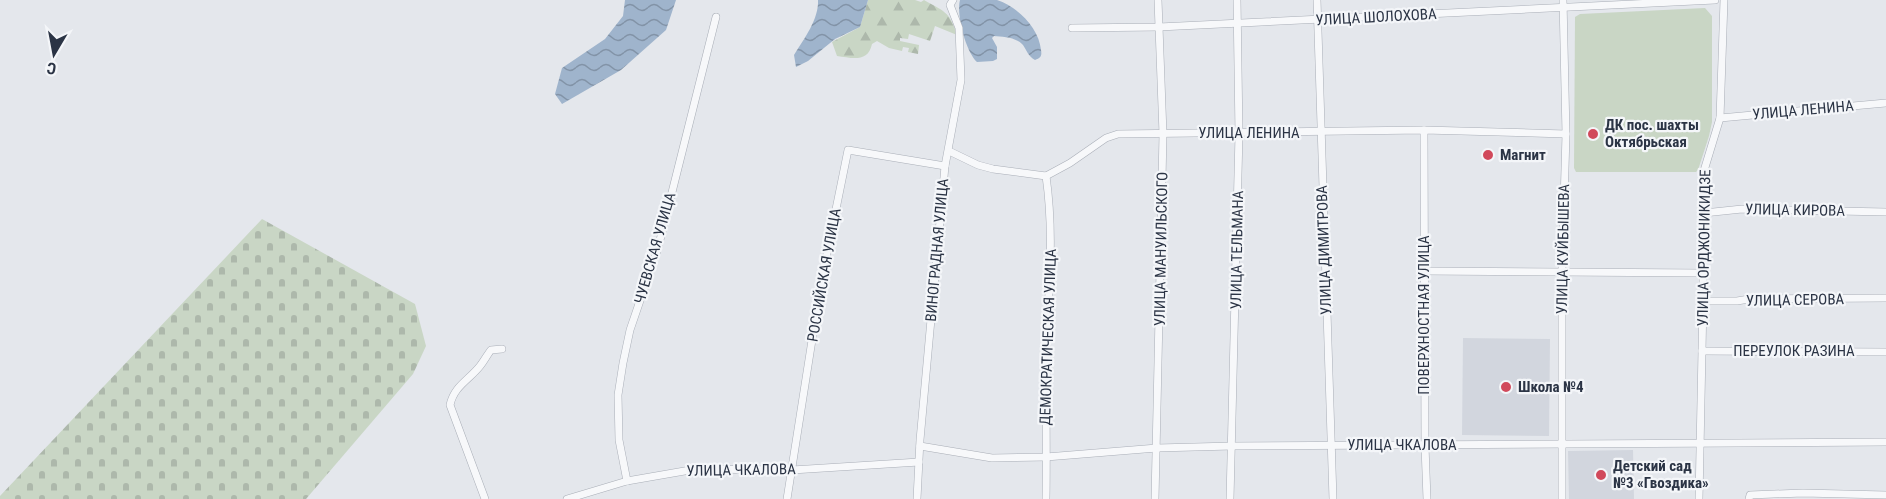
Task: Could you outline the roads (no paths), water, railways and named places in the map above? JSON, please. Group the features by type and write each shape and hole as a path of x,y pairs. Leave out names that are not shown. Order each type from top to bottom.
{"street":[{"name":"УЛИЦА МАНУИЛЬСКОГО","path":"1155,499 1163,134 1158,0"},
{"name":"УЛИЦА ТЕЛЬМАНА","path":"1230,499 1239,134 1237,0"},
{"name":"УЛИЦА ДИМИТРОВА","path":"1317,0 1333,499"},
{"name":"УЛИЦА ШОЛОХОВА","path":"1072,28 1159,27 1318,20 1563,4 1715,0"},
{"name":"УЛИЦА ОРДЖОНИКИДЗЕ","path":"1699,499 1703,174 1720,118 1724,0"},
{"name":"ВИНОГРАДНАЯ УЛИЦА","path":"917,499 945,166 961,80 959,27 951,2"},
{"name":"УЛИЦА КУЙБЫШЕВА","path":"1562,499 1562,272 1566,134 1563,4"},
{"name":"ЧУЕВСКАЯ УЛИЦА","path":"627,481 619,440 618,395 623,363 630,330 658,248 716,17"},
{"name":"УЛИЦА ЛЕНИНА","path":"1720,118 1886,103"},
{"name":"УЛИЦА ЛЕНИНА","path":"1046,176 1070,163 1106,138 1118,134 1424,130 1566,134"},
{"name":"ПОВЕРХНОСТНАЯ УЛИЦА","path":"1424,130 1427,499"},
{"name":"РОССИЙСКАЯ УЛИЦА","path":"787,499 821,283 848,150 945,166"},
{"path":"949,151 978,165 993,169 1046,176"},
{"name":"ДЕМОКРАТИЧЕСКАЯ УЛИЦА","path":"1046,176 1052,258 1046,377 1046,499"},
{"name":"УЛИЦА КИРОВА","path":"1704,213 1742,209 1886,212"},
{"path":"1424,271 1703,273"},
{"name":"УЛИЦА СЕРОВА","path":"1703,301 1886,298"},
{"path":"485,499 450,405 464,380 481,366 491,350 502,350"},
{"name":"ПЕРЕУЛОК РАЗИНА","path":"1702,351 1886,352"},
{"name":"УЛИЦА ЧКАЛОВА","path":"920,446 993,458 1232,446 1886,442"},
{"name":"УЛИЦА ЧКАЛОВА","path":"567,499 627,481 696,469 792,470 919,462"},
{"path":"1750,497 1803,493 1886,495"}],"water":[{"path":"625,0 676,0 666,30 621,70 562,104 555,94 562,68 605,39 623,16"},
{"path":"818,0 868,0 860,27 835,39 808,61 796,67 794,55 813,22"},
{"path":"960,0 997,0 1020,13 1036,34 1041,57 1035,60 1017,40 994,36 992,38 997,47 997,59 977,62 969,50 963,33 959,15"}],"place":[{"name":"ДК пос. шахты Октябрьская","path":"1593,134"},
{"name":"Магнит","path":"1488,155"},
{"name":"Школа №4","path":"1506,387"},
{"name":"Детский сад №3 «Гвоздика»","path":"1601,475"}]}
